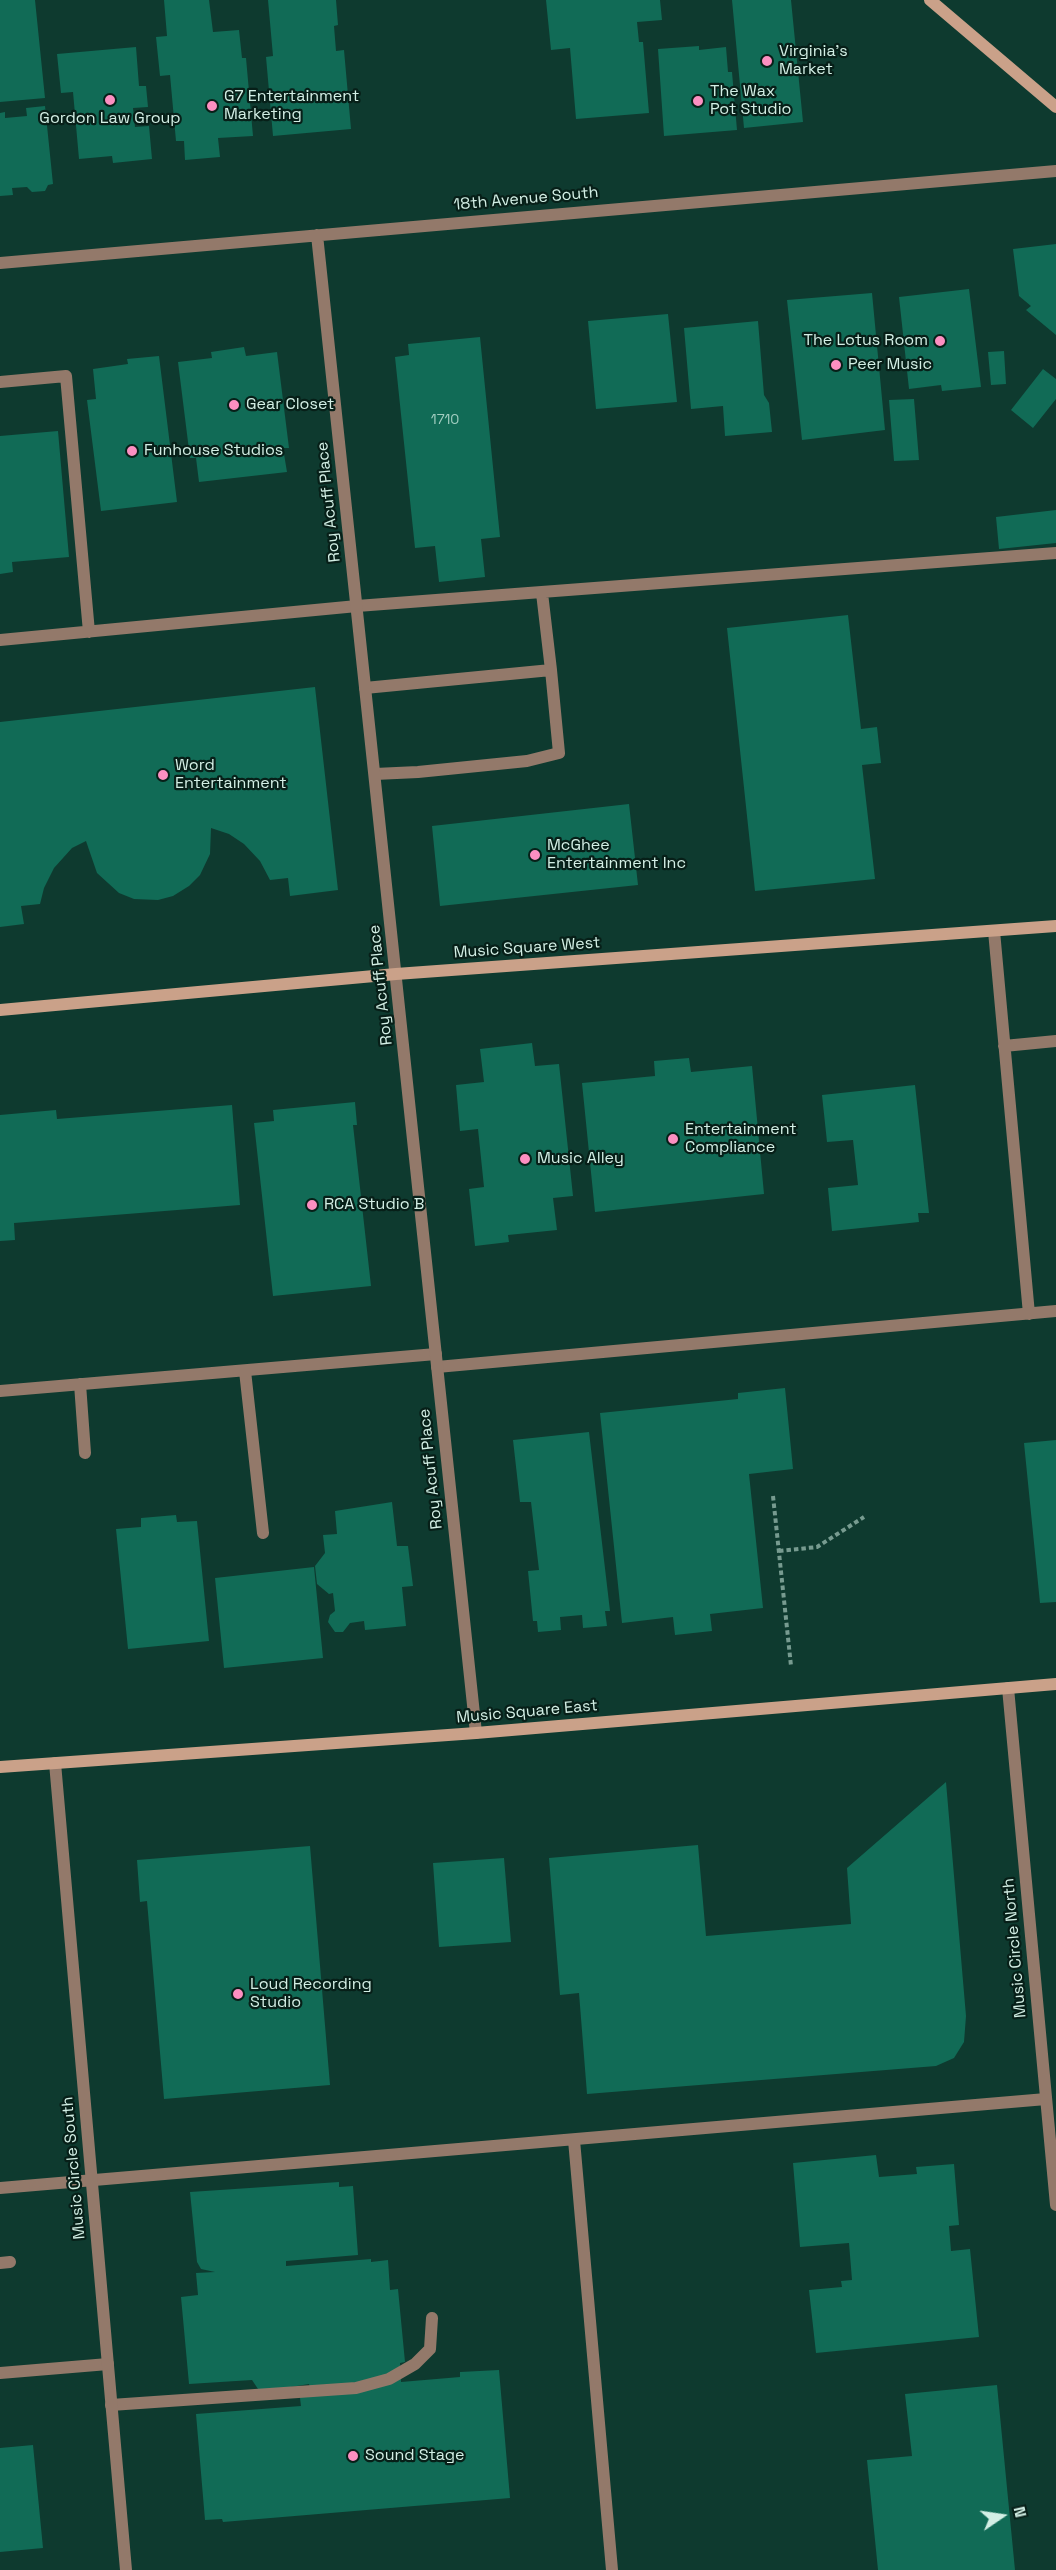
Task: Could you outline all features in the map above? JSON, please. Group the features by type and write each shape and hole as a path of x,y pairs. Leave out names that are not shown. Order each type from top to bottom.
{"main road":[{"path":"930,0 1056,107"},
{"name":"Music Square West","path":"0,1010 396,974 1056,926"},
{"name":"Music Square East","path":"0,1767 476,1733 1056,1684"}],"street":[{"name":"18th Avenue South","path":"0,263 1056,171"},
{"name":"Roy Acuff Place","path":"317,234 476,1733"},
{"path":"0,382 66,376 89,632"},
{"path":"0,640 357,606 1056,553"},
{"path":"375,774 527,761 560,753 542,592"},
{"path":"365,688 551,670"},
{"path":"994,931 1029,1314"},
{"path":"1004,1046 1056,1041"},
{"path":"437,1367 1056,1311"},
{"path":"0,1391 436,1354"},
{"path":"245,1371 262,1533"},
{"path":"80,1384 85,1454"},
{"name":"Music Circle North","path":"1008,1688 1056,2205"},
{"name":"Music Circle South","path":"55,1763 126,2570"},
{"path":"0,2188 92,2182 1046,2099"},
{"path":"574,2140 612,2570"},
{"path":"111,2405 356,2388 389,2379 415,2364 430,2349 432,2318"},
{"path":"0,2373 108,2364"}],"path":[{"path":"773,1496 791,1666"},
{"path":"778,1551 817,1547 864,1516"}],"building":[{"path":"0,0 35,0 45,98 0,102"},
{"name":"G7 Entertainment Marketing","path":"164,0 209,0 213,32 239,30 242,58 246,58 253,136 218,138 220,157 185,160 184,141 176,141 170,75 160,76 156,37 167,36"},
{"path":"268,0 336,0 338,25 334,26 336,51 344,50 351,129 273,136 266,57 273,56"},
{"path":"546,0 660,0 662,20 637,22 639,42 643,42 649,113 576,119 570,48 551,50"},
{"name":"Virginia's Market","path":"732,0 791,0 803,122 744,128"},
{"name":"The Wax Pot Studio","path":"699,46 699,50 726,47 728,72 732,72 737,130 664,136 658,49"},
{"name":"Gordon Law Group","path":"136,47 139,86 146,86 148,107 133,108 135,127 149,126 152,159 113,163 112,156 79,159 73,92 61,93 57,54"},
{"path":"45,106 53,184 48,185 45,191 32,192 27,187 12,188 13,195 0,196 0,113 5,112 5,118 27,116 26,108"},
{"path":"1056,244 1056,335 1026,310 1031,306 1019,296 1013,249"},
{"name":"The Lotus Room","path":"969,289 981,387 942,391 941,385 909,389 899,297"},
{"name":"Peer Music","path":"872,293 885,430 802,440 787,300"},
{"path":"668,314 677,402 596,409 588,321"},
{"path":"758,321 764,395 769,403 772,432 725,436 723,406 691,409 684,328"},
{"path":"480,337 500,537 481,539 485,577 439,582 435,546 415,548 395,357 409,355 408,344"},
{"name":"Gear Closet","path":"244,347 246,356 277,352 289,448 283,448 287,472 199,482 196,458 190,458 178,362 212,358 211,352"},
{"path":"1004,351 1006,384 991,385 988,352"},
{"name":"Funhouse Studios","path":"159,356 177,502 101,511 87,400 96,399 93,369 128,364 127,359"},
{"path":"1043,369 1056,379 1056,399 1033,428 1011,410"},
{"path":"914,399 919,460 894,461 889,400"},
{"path":"58,431 69,557 12,562 13,572 0,574 0,436"},
{"path":"1056,510 1056,543 999,549 996,517"},
{"path":"848,615 861,729 877,727 881,763 862,765 875,879 755,891 727,628"},
{"name":"Word Entertainment","path":"315,687 338,890 290,896 288,878 270,880 260,861 244,844 229,834 211,828 210,854 200,875 189,886 173,896 158,900 134,899 119,893 97,873 86,841 72,848 54,868 44,888 40,904 21,906 24,924 0,927 0,722"},
{"name":"McGhee Entertainment Inc","path":"629,804 638,885 440,906 432,826"},
{"name":"Music Alley","path":"532,1043 535,1066 559,1064 573,1196 553,1198 557,1230 508,1235 509,1242 475,1246 469,1189 484,1187 478,1129 460,1131 456,1085 484,1082 480,1049"},
{"name":"Entertainment Compliance","path":"689,1058 691,1072 752,1066 764,1194 595,1212 582,1083 655,1076 654,1061"},
{"path":"915,1085 929,1213 918,1213 919,1222 832,1231 828,1188 858,1185 853,1140 827,1142 822,1095"},
{"name":"RCA Studio B","path":"355,1102 357,1125 353,1125 371,1286 273,1296 254,1123 274,1121 273,1110"},
{"path":"232,1105 240,1205 14,1223 15,1240 0,1241 0,1115 56,1110 57,1119"},
{"path":"785,1388 793,1469 749,1474 763,1608 710,1614 712,1631 675,1635 673,1617 622,1623 600,1413 738,1399 738,1393"},
{"path":"589,1432 610,1611 605,1611 607,1626 583,1628 582,1615 560,1617 561,1630 538,1632 537,1621 533,1621 528,1571 539,1570 531,1502 520,1502 513,1440"},
{"path":"1056,1440 1056,1602 1040,1603 1024,1443"},
{"path":"392,1502 397,1546 408,1546 413,1586 402,1587 406,1626 365,1630 364,1621 350,1623 343,1632 335,1632 328,1622 330,1615 335,1611 333,1593 329,1594 317,1584 315,1566 325,1553 323,1535 337,1534 335,1511"},
{"path":"176,1515 177,1522 197,1521 209,1641 128,1649 116,1529 141,1527 141,1518"},
{"path":"314,1567 323,1658 224,1668 215,1578"},
{"path":"946,1782 966,2016 964,2042 954,2058 936,2066 587,2094 579,1993 560,1995 549,1858 698,1845 706,1936 851,1924 847,1868"},
{"name":"Loud Recording Studio","path":"310,1846 330,2085 164,2099 147,1901 140,1902 137,1860"},
{"path":"504,1858 511,1942 439,1947 433,1863"},
{"path":"876,2155 879,2177 917,2174 916,2167 954,2164 959,2225 949,2226 951,2251 970,2249 979,2337 816,2353 809,2290 842,2287 841,2281 852,2280 849,2243 800,2247 793,2163"},
{"path":"339,2182 339,2187 353,2186 358,2255 286,2261 286,2266 371,2259 371,2262 388,2260 390,2290 398,2289 405,2362 400,2363 401,2382 460,2377 460,2372 499,2370 510,2498 223,2522 222,2519 205,2520 196,2414 301,2406 299,2390 310,2389 309,2384 260,2392 252,2380 189,2384 181,2297 198,2295 196,2273 215,2272 201,2269 197,2262 190,2192"},
{"path":"997,2385 1015,2570 878,2570 867,2460 912,2456 905,2394"},
{"path":"33,2445 43,2548 0,2552 0,2448"}],"place":[{"name":"Virginia's Market","path":"767,61"},
{"name":"Gordon Law Group","path":"110,100"},
{"name":"The Wax Pot Studio","path":"698,101"},
{"name":"G7 Entertainment Marketing","path":"212,106"},
{"name":"The Lotus Room","path":"940,341"},
{"name":"Peer Music","path":"836,365"},
{"name":"Gear Closet","path":"234,405"},
{"name":"Funhouse Studios","path":"132,451"},
{"name":"Word Entertainment","path":"163,775"},
{"name":"McGhee Entertainment Inc","path":"535,855"},
{"name":"Entertainment Compliance","path":"673,1139"},
{"name":"Music Alley","path":"525,1159"},
{"name":"RCA Studio B","path":"312,1205"},
{"name":"Loud Recording Studio","path":"238,1994"},
{"name":"Sound Stage","path":"353,2456"}]}
